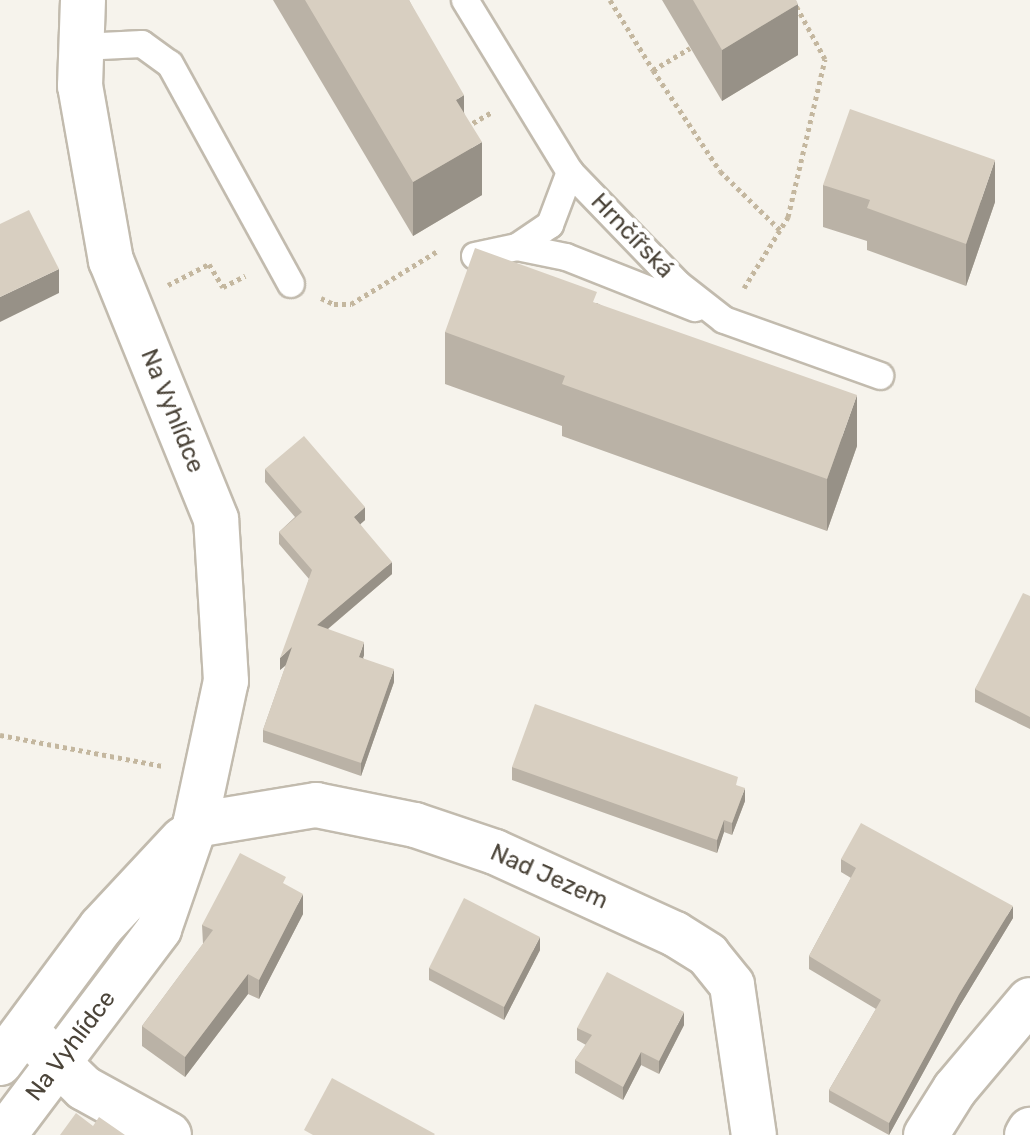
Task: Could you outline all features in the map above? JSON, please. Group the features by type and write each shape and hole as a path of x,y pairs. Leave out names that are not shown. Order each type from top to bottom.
{"street":[{"name":"Na Vyhlídce","path":"4,1135 159,929 195,825 226,681 216,519 111,261 80,86 83,0"},
{"name":"Nad Jezem","path":"195,825 316,805 415,825 495,852 675,934 708,955 732,985 754,1135"},
{"name":"Na Vyhlídce","path":"0,1063 101,927 195,825"},
{"path":"926,1135 955,1089 1030,1000"},
{"path":"26,1029 84,1088 169,1135"},
{"path":"1027,1135 1030,1130"}],"lane":[{"name":"Hrnčířská","path":"465,0 570,172 678,284 722,319 880,376"},
{"path":"81,47 142,44 170,64 291,284"},
{"path":"475,256 517,247 550,225 570,172"},
{"path":"517,247 566,257 722,319"}],"path":[{"path":"610,0 720,171 780,230"},
{"path":"722,319 788,217 825,59 793,0"},
{"path":"653,70 690,48"},
{"path":"128,305 209,264 223,287 253,272 262,290 270,293 298,280 334,304 351,304 452,242"},
{"path":"0,735 206,775"}],"building":[{"path":"305,0 409,0 464,95 456,100 482,142 413,182"},
{"path":"693,0 796,0 798,4 722,50"},
{"path":"850,109 995,160 966,244 867,208 870,200 823,185"},
{"path":"29,210 59,269 0,297 0,224"},
{"path":"475,248 597,292 593,302 857,395 827,479 562,384 565,376 445,332"},
{"path":"304,436 365,507 354,517 392,562 317,625 364,642 359,657 394,669 361,763 263,730 292,647 280,658 312,570 279,532 302,512 265,469"},
{"path":"1023,593 1030,596 1030,717 975,689"},
{"path":"535,704 738,777 736,785 745,788 732,823 724,820 717,840 512,767"},
{"path":"861,823 1013,906 959,994 889,1123 829,1090 881,1000 809,956 856,868 841,859"},
{"path":"240,853 286,877 283,883 303,894 259,980 248,974 185,1057 142,1026 213,930 202,925"},
{"path":"464,898 540,937 504,1007 429,968"},
{"path":"607,972 684,1012 659,1061 641,1052 623,1087 575,1060 592,1035 577,1028"},
{"path":"332,1078 435,1134 313,1135 304,1130"},
{"path":"76,1113 93,1126 99,1117 125,1135 60,1135"}]}
